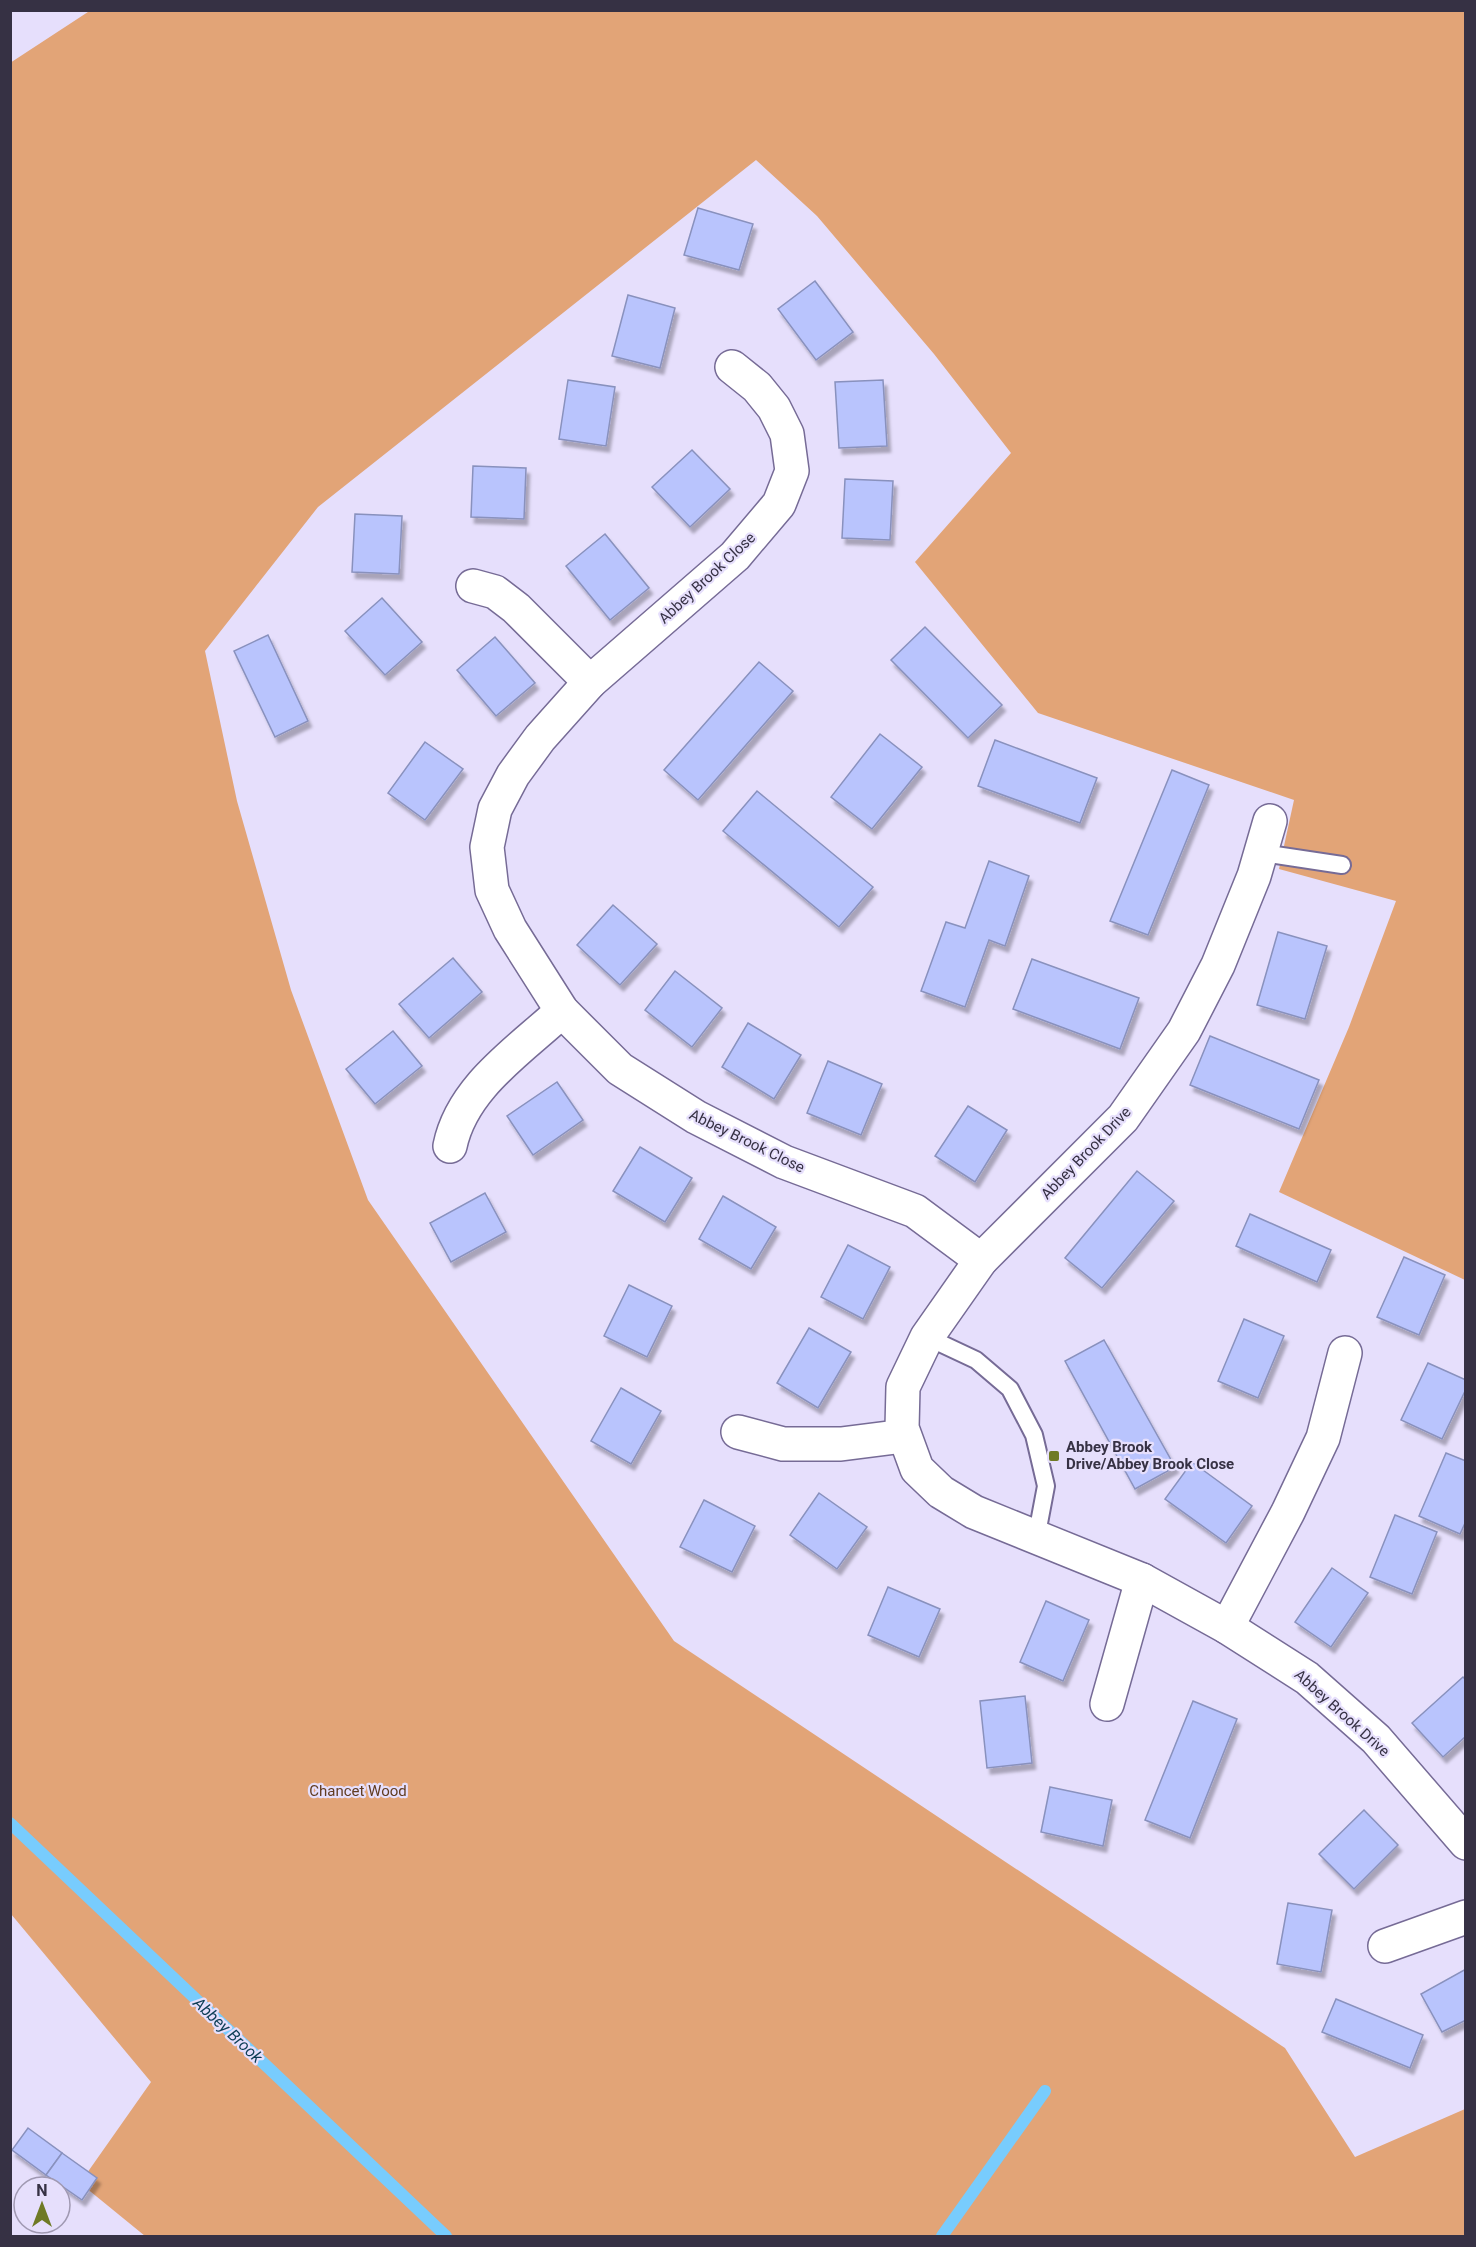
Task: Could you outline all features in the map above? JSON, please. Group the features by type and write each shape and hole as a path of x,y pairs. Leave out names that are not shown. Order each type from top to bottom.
{"street":[{"name":"Abbey Brook Close","path":"732,367 757,387 774,408 787,434 792,471 779,504 735,556 590,682 540,738 513,775 495,809 487,847 492,890 510,929 562,1011 620,1069 696,1117 784,1162 915,1211 981,1260"},
{"path":"473,586 495,592 516,608 590,682"},
{"name":"Abbey Brook Drive","path":"1270,821 1262,852 1218,965 1184,1030 1123,1118 981,1260 927,1337 903,1387 902,1428 917,1469 941,1492 974,1512 1142,1580 1227,1627 1307,1678 1376,1739 1460,1826"},
{"path":"450,1146 454,1126 463,1108 487,1079 562,1011"},
{"path":"1227,1627 1288,1512 1323,1438 1346,1353"},
{"path":"738,1432 783,1444 841,1444 904,1436"},
{"path":"1107,1704 1142,1580"},
{"path":"1385,1946 1466,1917"}],"lane":[{"path":"1262,852 1342,865"},
{"path":"927,1337 976,1360 1010,1389 1034,1435 1046,1486 1036,1539"}],"green space":[{"name":"Chancet Wood","path":"91,10 1465,11 1465,1280 1279,1192 1349,1027 1396,901 1279,869 1294,800 1038,713 915,562 1011,453 934,354 817,216 756,160 318,507 205,651 237,801 291,990 368,1200 674,1641 1285,2048 1355,2157 1465,2109 1465,2236 145,2236 80,2183 151,2082 11,1914 10,63"}],"building":[{"path":"698,208 753,224 739,270 684,255"},
{"path":"815,281 853,332 816,360 778,309"},
{"path":"628,295 675,308 660,368 612,356"},
{"path":"568,380 615,387 606,446 559,439"},
{"path":"883,380 887,446 839,448 835,382"},
{"path":"692,450 730,489 690,527 652,487"},
{"path":"473,466 526,468 524,519 471,517"},
{"path":"845,479 893,481 890,540 842,538"},
{"path":"355,514 402,516 399,574 352,572"},
{"path":"605,534 649,588 610,620 566,566"},
{"path":"382,598 422,642 385,675 345,631"},
{"path":"925,627 1002,705 968,738 891,660"},
{"path":"268,635 308,721 275,737 234,651"},
{"path":"495,637 535,683 496,716 457,670"},
{"path":"759,662 793,691 698,800 664,770"},
{"path":"880,734 922,767 872,829 831,797"},
{"path":"995,740 1097,778 1080,823 978,786"},
{"path":"425,742 463,769 425,820 388,793"},
{"path":"1172,770 1209,785 1148,935 1110,921"},
{"path":"757,791 873,887 839,927 723,831"},
{"path":"989,861 1029,876 1005,946 989,940 965,1007 921,991 946,922 965,928"},
{"path":"613,905 657,944 620,985 577,945"},
{"path":"1278,932 1327,946 1305,1019 1257,1005"},
{"path":"453,958 482,992 429,1038 399,1004"},
{"path":"1032,959 1139,998 1120,1049 1013,1009"},
{"path":"675,971 722,1008 692,1047 645,1010"},
{"path":"748,1023 801,1055 774,1099 722,1067"},
{"path":"393,1031 422,1066 375,1104 346,1069"},
{"path":"1210,1036 1319,1080 1299,1129 1190,1085"},
{"path":"828,1061 882,1084 861,1135 807,1113"},
{"path":"557,1082 583,1120 533,1155 507,1116"},
{"path":"968,1106 1007,1130 975,1182 935,1156"},
{"path":"640,1147 692,1178 665,1222 613,1191"},
{"path":"1137,1171 1174,1201 1102,1288 1065,1258"},
{"path":"485,1193 506,1232 451,1262 430,1223"},
{"path":"723,1196 776,1227 751,1269 699,1239"},
{"path":"1250,1214 1331,1250 1317,1282 1236,1246"},
{"path":"848,1245 890,1267 863,1319 821,1297"},
{"path":"1404,1257 1445,1275 1419,1335 1377,1317"},
{"path":"629,1285 672,1306 647,1357 604,1336"},
{"path":"1244,1319 1284,1336 1258,1398 1218,1381"},
{"path":"809,1328 851,1352 818,1408 777,1383"},
{"path":"1104,1340 1175,1467 1135,1489 1065,1361"},
{"path":"1428,1363 1466,1380 1466,1389 1442,1439 1401,1420"},
{"path":"621,1388 661,1411 631,1464 591,1441"},
{"path":"1446,1453 1466,1461 1466,1521 1460,1534 1419,1516"},
{"path":"1192,1462 1252,1506 1226,1543 1165,1499"},
{"path":"819,1493 867,1527 837,1569 790,1535"},
{"path":"704,1500 755,1526 732,1572 680,1547"},
{"path":"1395,1515 1437,1532 1412,1594 1370,1577"},
{"path":"1332,1568 1368,1593 1331,1647 1295,1622"},
{"path":"888,1587 940,1609 919,1657 868,1635"},
{"path":"1046,1601 1089,1620 1063,1681 1020,1662"},
{"path":"1463,1677 1466,1680 1466,1736 1443,1757 1412,1723"},
{"path":"1025,1696 1032,1763 987,1768 980,1701"},
{"path":"1193,1701 1237,1719 1190,1838 1145,1820"},
{"path":"1050,1787 1112,1800 1103,1846 1041,1832"},
{"path":"1364,1810 1398,1845 1354,1889 1319,1854"},
{"path":"1288,1903 1332,1910 1321,1972 1277,1964"},
{"path":"1466,1969 1466,2020 1442,2032 1421,1994"},
{"path":"1336,1999 1423,2035 1410,2068 1322,2032"},
{"path":"28,2128 62,2153 46,2175 12,2150"},
{"path":"62,2153 97,2178 82,2200 72,2193 72,2175 46,2175"}],"waterway":[{"name":"Abbey Brook","path":"10,1823 446,2236"},
{"path":"942,2236 1045,2091"}],"place":[{"name":"Abbey Brook Drive/Abbey Brook Close","path":"1054,1456"}]}
